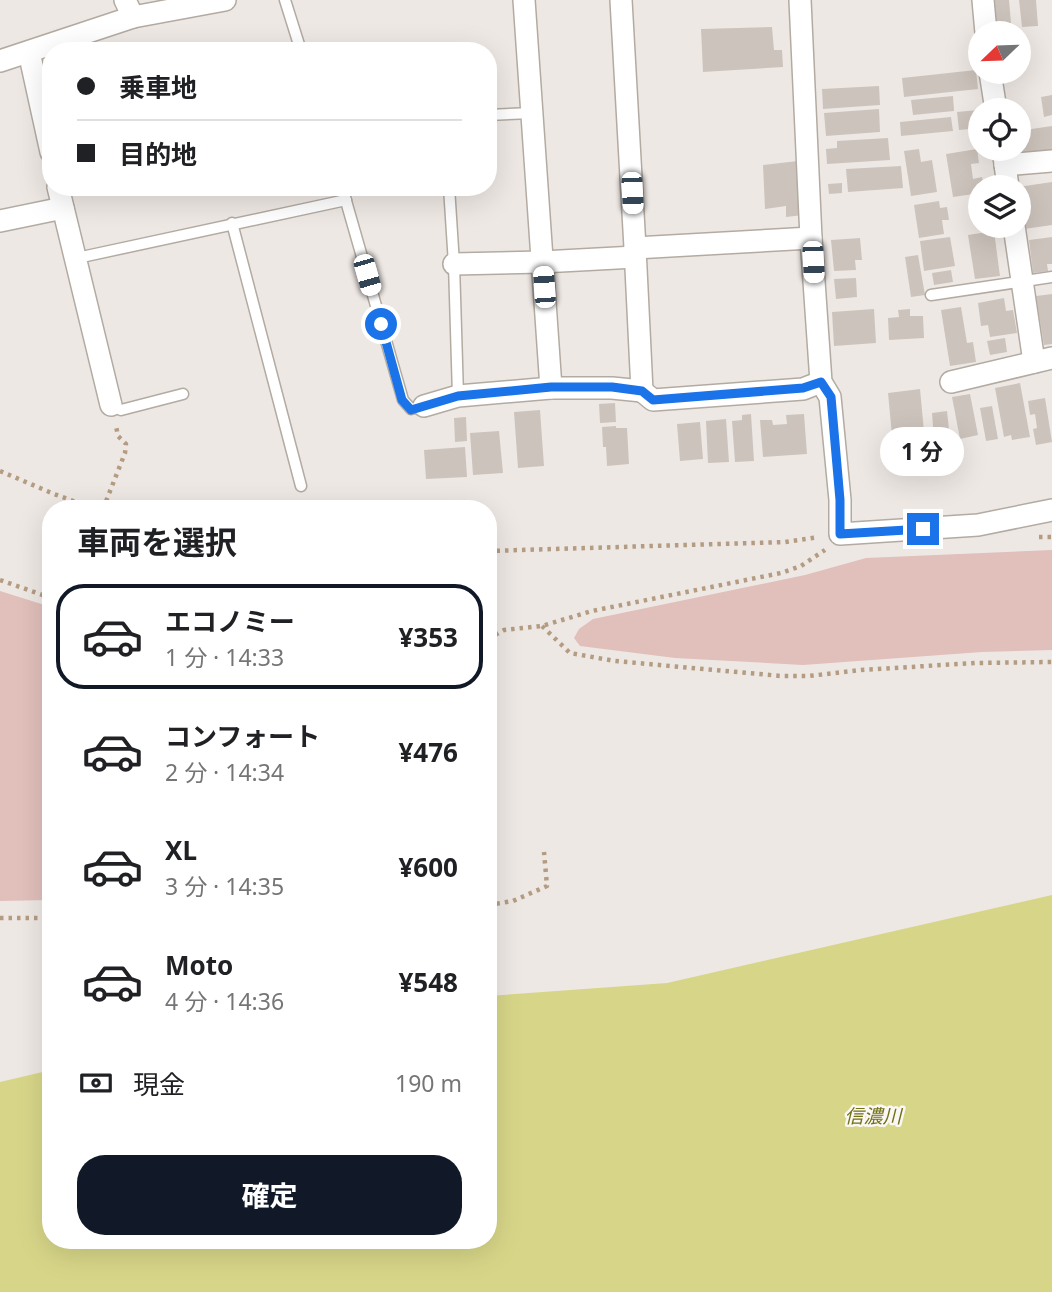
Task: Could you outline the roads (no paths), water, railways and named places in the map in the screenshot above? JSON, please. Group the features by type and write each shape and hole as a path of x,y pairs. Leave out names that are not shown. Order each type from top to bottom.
{"street":[{"path":"52,42 129,9 225,0"},
{"path":"524,0 551,387"},
{"path":"621,0 642,391"},
{"path":"800,0 821,382 831,397 840,500 840,534 978,525 1052,510"},
{"path":"983,0 985,21"},
{"path":"0,61 42,46"},
{"path":"29,52 42,111"},
{"path":"1031,159 1052,161"},
{"path":"0,221 61,197 111,405"},
{"path":"454,264 542,262 811,238"},
{"path":"951,382 1043,360 1022,281 1016,238"},
{"path":"424,406 458,396 551,387 612,387 642,391 653,400 803,388 821,382"}],"lane":[{"path":"285,0 298,42"},
{"path":"497,115 532,113"},
{"path":"345,196 402,400 411,410 424,406"},
{"path":"450,196 458,396"},
{"path":"77,258 346,200"},
{"path":"232,223 302,486"},
{"path":"931,295 1052,277"},
{"path":"111,405 121,410 183,394"}],"water":[{"name":"信濃川","path":"1052,895 1052,1292 0,1292 0,1082 42,1072 42,1249 497,1249 497,995 667,983"}]}
